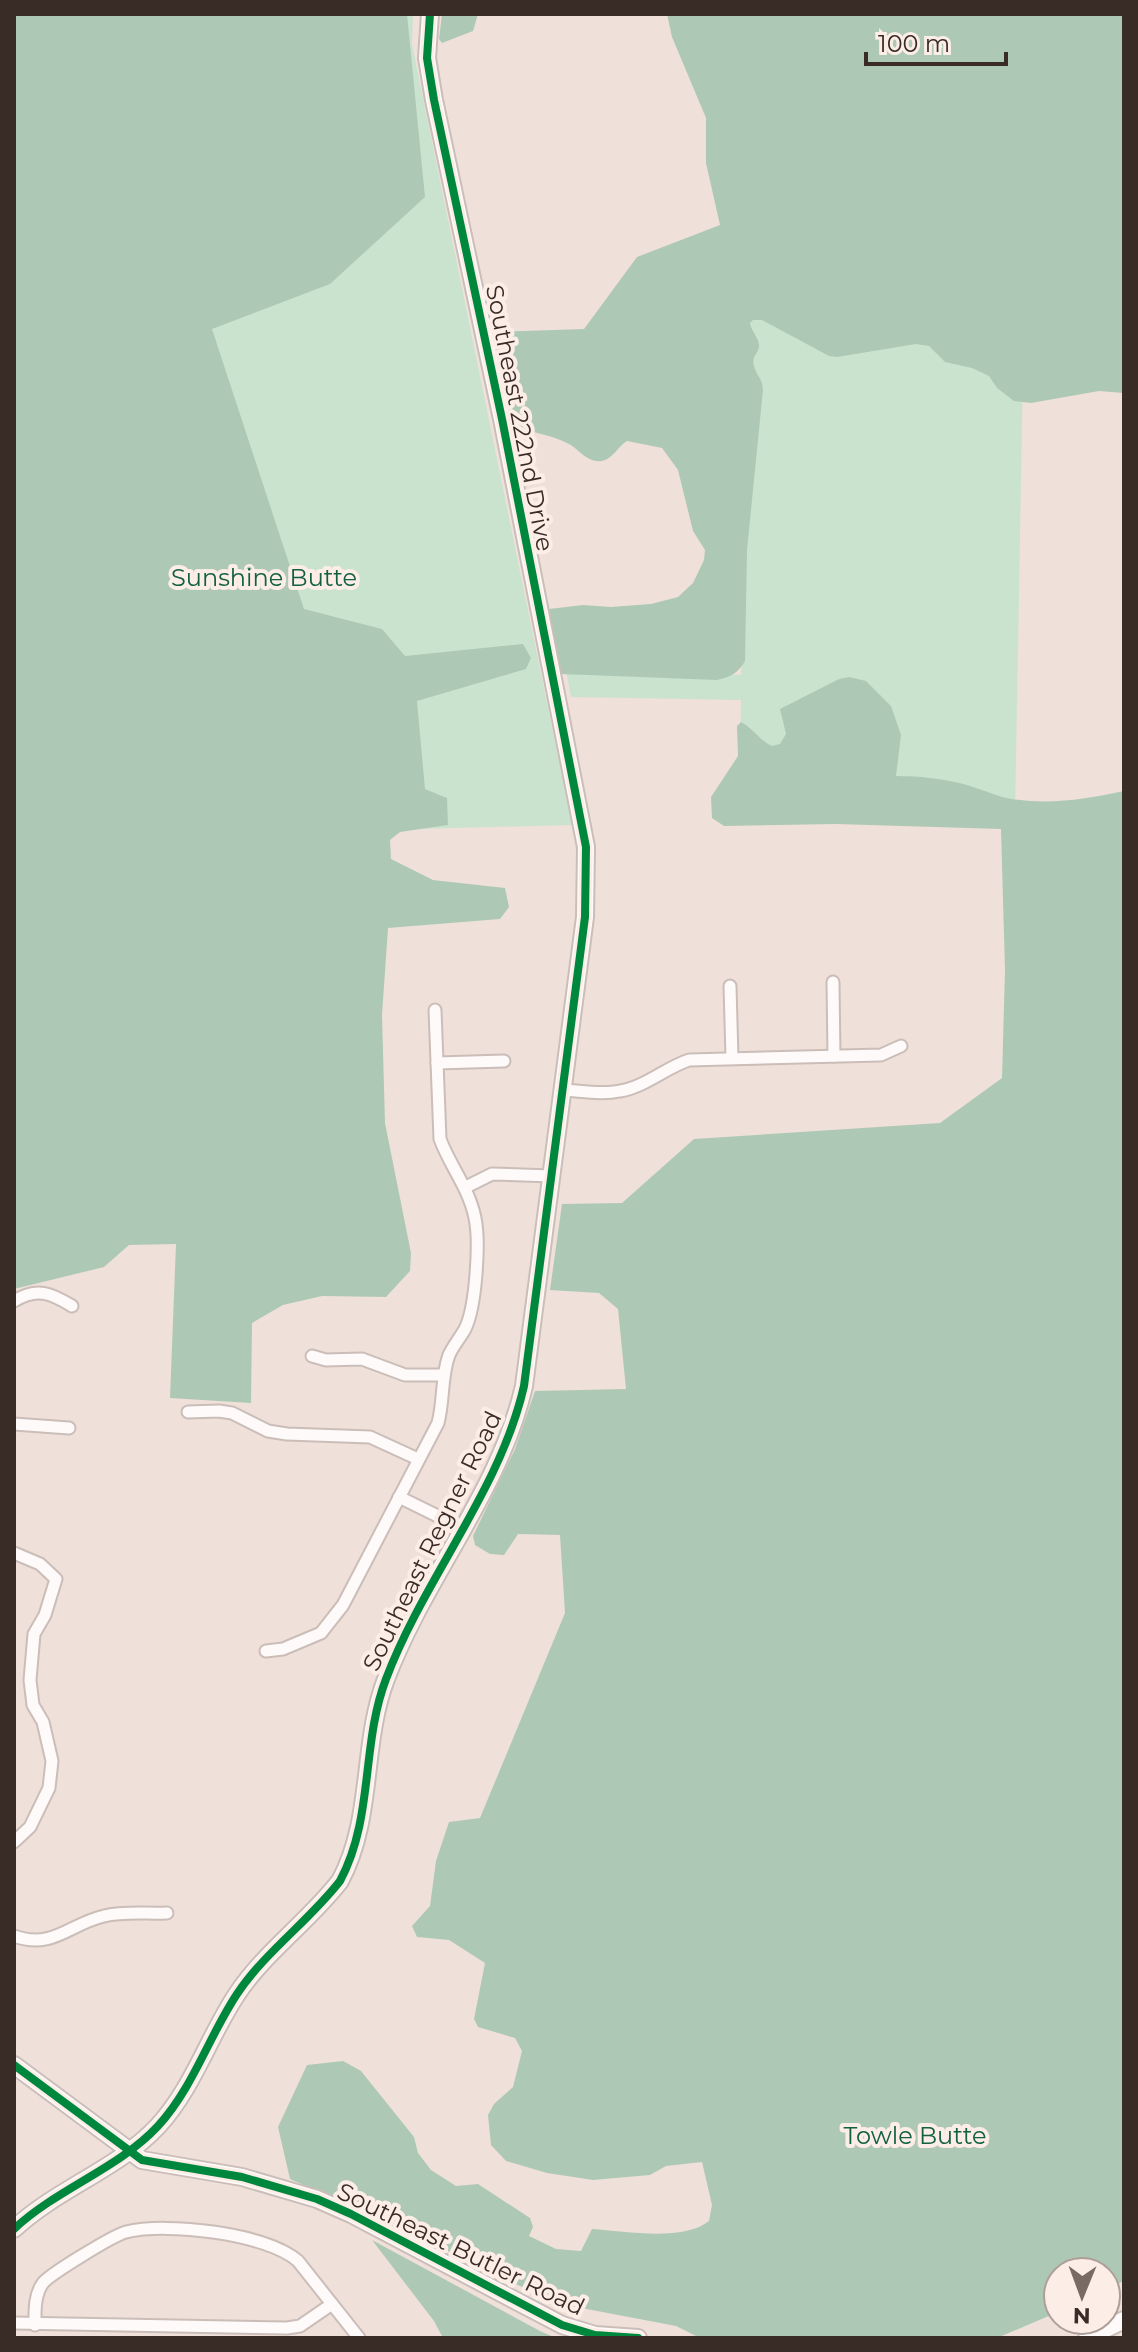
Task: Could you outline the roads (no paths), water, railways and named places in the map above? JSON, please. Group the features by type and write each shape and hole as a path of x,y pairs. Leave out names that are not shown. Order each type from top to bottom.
{"main road":[{"name":"Southeast 222nd Drive","path":"430,14 427,58 432,89 584,828"},
{"name":"Southeast Regner Road","path":"14,2229 47,2201 148,2136 174,2107 246,1981 319,1906 344,1873 359,1830 384,1681 508,1438 520,1403 585,917 587,874 584,828"},
{"path":"14,2065 128,2151"},
{"name":"Southeast Butler Road","path":"128,2151 142,2160 242,2177 317,2199 562,2325 595,2335 638,2338"},
{"path":"1087,2338 1124,2320"}],"street":[{"path":"833,982 834,1056"},
{"path":"730,986 732,1058"},
{"path":"266,1651 323,1637 343,1605 438,1423 449,1355 466,1327 471,1309 478,1247 475,1218 466,1187 447,1158 440,1139 435,1010"},
{"path":"563,1090 622,1091 689,1060 881,1055 901,1046"},
{"path":"437,1063 504,1061"},
{"path":"466,1187 492,1174 552,1176"},
{"path":"14,1301 42,1291 72,1306"},
{"path":"312,1356 326,1360 362,1359 405,1375 444,1375"},
{"path":"188,1412 232,1413 268,1431 287,1434 370,1437 418,1459"},
{"path":"14,1424 69,1428"},
{"path":"399,1497 462,1528"},
{"path":"14,1553 40,1564 56,1579 45,1615 34,1634 30,1680 33,1705 43,1722 52,1761 49,1788 30,1827 14,1842"},
{"path":"14,1936 43,1940 103,1916 167,1913"},
{"path":"35,2325 36,2303 43,2282 122,2232 208,2230 288,2252 359,2338"},
{"path":"14,2323 99,2332 287,2328 300,2326 332,2304"}],"park label":[{"name":"Sunshine Butte","path":"264,577"},
{"name":"Towle Butte","path":"915,2135"}]}
